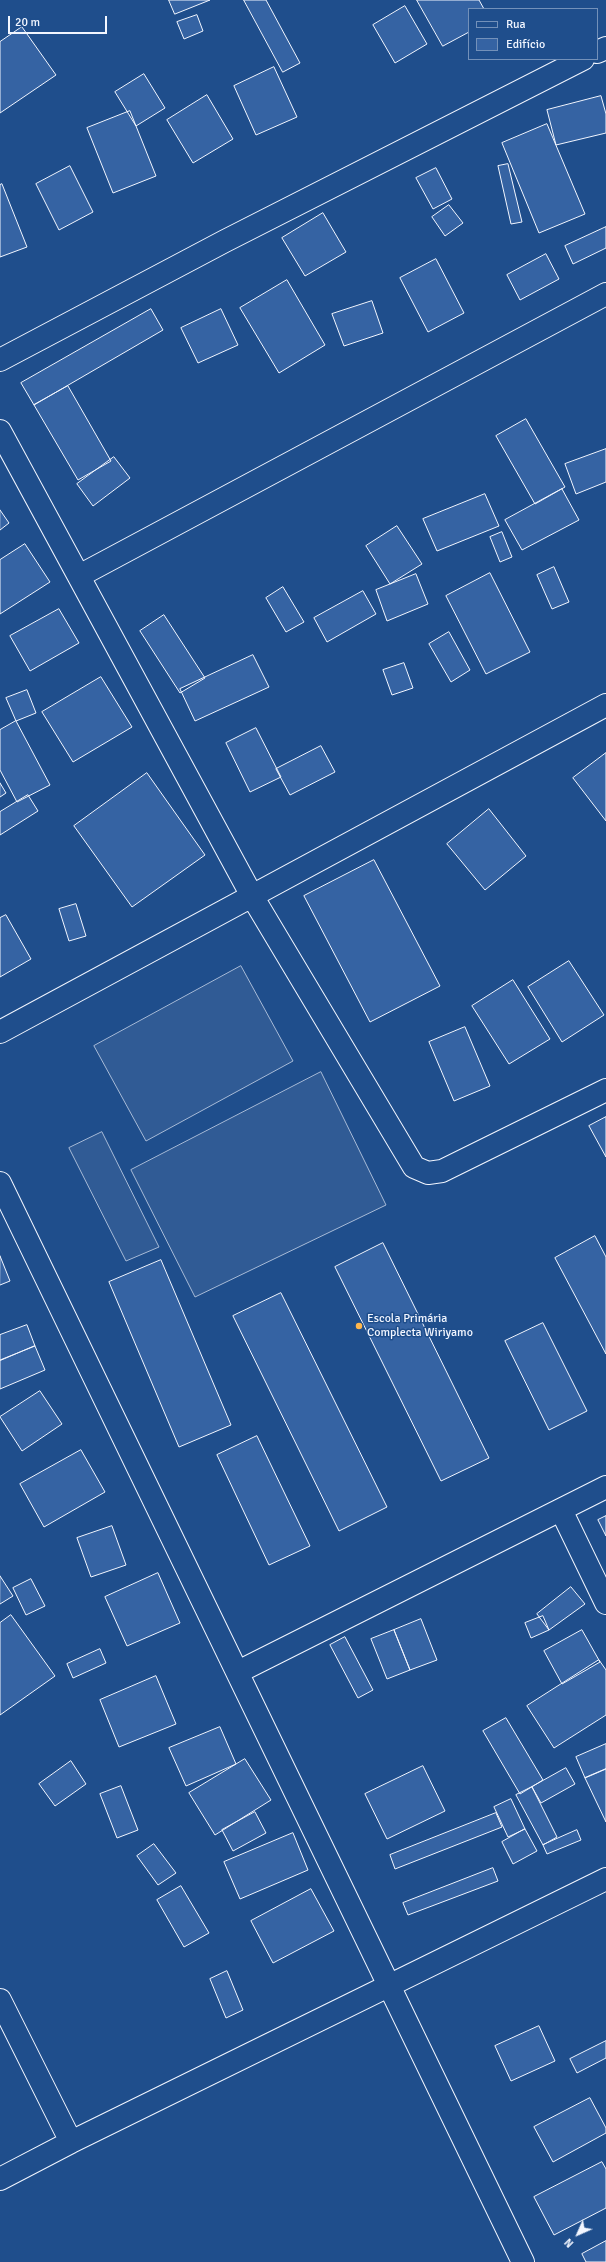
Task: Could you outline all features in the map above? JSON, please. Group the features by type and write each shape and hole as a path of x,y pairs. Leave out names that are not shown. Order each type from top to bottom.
{"street":[{"path":"0,360 225,241 581,60"},
{"path":"79,576 606,294"},
{"path":"0,431 252,896 414,1167 428,1173 442,1171 606,1090"},
{"path":"0,1032 606,704"},
{"path":"0,1183 523,2262"},
{"path":"238,1672 606,1487"},
{"path":"561,1510 606,1603"},
{"path":"0,2179 70,2142 606,1879"},
{"path":"0,2000 70,2142"}],"shaded area":[{"path":"241,966 293,1061 146,1141 94,1046"},
{"path":"321,1072 386,1205 195,1297 131,1170"},
{"path":"102,1132 159,1247 126,1261 69,1148"}],"building":[{"path":"169,0 210,0 175,14"},
{"path":"244,0 266,0 300,63 283,72"},
{"path":"417,0 479,0 483,8 468,8 468,33 443,46"},
{"path":"405,6 427,44 395,63 373,25"},
{"path":"197,15 203,31 184,39 177,22"},
{"path":"22,27 56,75 0,113 0,42"},
{"path":"274,67 297,117 256,135 234,86"},
{"path":"144,74 165,108 136,126 115,92"},
{"path":"207,95 233,139 193,163 167,120"},
{"path":"601,96 606,114 606,133 556,145 547,110"},
{"path":"130,111 156,176 113,193 87,128"},
{"path":"547,124 585,214 539,233 502,143"},
{"path":"508,164 522,222 511,224 498,166"},
{"path":"70,166 93,212 59,230 36,184"},
{"path":"436,168 452,199 433,209 416,178"},
{"path":"2,184 27,247 0,257 0,185"},
{"path":"449,205 463,223 445,236 432,217"},
{"path":"323,213 346,252 305,276 282,238"},
{"path":"606,227 606,248 573,264 565,246"},
{"path":"546,254 559,279 520,300 507,275"},
{"path":"436,259 464,313 428,332 400,278"},
{"path":"287,280 325,345 279,373 240,308"},
{"path":"372,301 383,333 344,346 332,314"},
{"path":"151,309 163,330 34,405 21,383"},
{"path":"221,309 238,345 198,363 181,328"},
{"path":"68,386 111,461 78,480 34,405"},
{"path":"526,419 565,487 535,504 496,436"},
{"path":"606,449 606,482 576,494 565,464"},
{"path":"114,457 130,478 93,506 77,484"},
{"path":"562,489 579,520 522,550 505,520"},
{"path":"485,494 499,526 437,551 423,519"},
{"path":"0,510 9,523 0,530"},
{"path":"397,526 422,564 390,584 366,546"},
{"path":"502,532 512,557 500,562 490,537"},
{"path":"25,544 50,582 0,614 0,560"},
{"path":"554,567 569,602 552,609 537,575"},
{"path":"490,573 530,652 486,674 446,596"},
{"path":"416,574 428,604 387,621 376,590"},
{"path":"283,587 304,622 286,632 266,598"},
{"path":"363,591 376,614 327,642 314,618"},
{"path":"59,609 79,643 30,671 10,636"},
{"path":"164,615 205,678 180,693 140,631"},
{"path":"449,632 470,670 451,682 429,644"},
{"path":"253,655 269,687 195,721 180,689"},
{"path":"404,663 413,688 392,695 383,670"},
{"path":"101,677 132,727 73,762 42,712"},
{"path":"27,690 36,713 16,721 6,698"},
{"path":"16,721 50,785 17,802 0,770 0,730"},
{"path":"256,728 281,777 250,792 226,743"},
{"path":"321,746 335,772 290,795 276,769"},
{"path":"606,753 606,821 573,778"},
{"path":"147,773 205,855 132,907 74,826"},
{"path":"0,783 6,793 0,797"},
{"path":"28,795 38,811 0,835 0,812"},
{"path":"489,809 526,856 485,890 447,844"},
{"path":"374,860 440,986 370,1022 304,896"},
{"path":"76,904 86,936 69,941 59,909"},
{"path":"6,915 31,959 0,977 0,918"},
{"path":"569,961 604,1015 562,1042 528,987"},
{"path":"513,980 550,1039 509,1064 472,1006"},
{"path":"465,1027 490,1086 454,1101 429,1042"},
{"path":"606,1117 606,1157 589,1126"},
{"path":"595,1236 606,1257 606,1354 555,1258"},
{"path":"383,1243 489,1458 441,1481 335,1267"},
{"path":"0,1256 10,1281 0,1285"},
{"path":"161,1260 231,1425 179,1447 109,1282"},
{"path":"281,1293 387,1507 339,1531 233,1316"},
{"path":"543,1323 587,1411 549,1430 505,1341"},
{"path":"27,1325 35,1346 0,1360 0,1335"},
{"path":"35,1346 45,1370 0,1389 0,1361"},
{"path":"40,1391 62,1424 22,1451 0,1417"},
{"path":"257,1436 310,1546 269,1565 217,1455"},
{"path":"81,1450 105,1492 44,1527 20,1484"},
{"path":"606,1516 606,1536 598,1520"},
{"path":"112,1526 126,1565 91,1577 77,1538"},
{"path":"158,1573 180,1623 127,1646 105,1597"},
{"path":"0,1576 13,1596 0,1604"},
{"path":"31,1579 45,1606 26,1615 13,1588"},
{"path":"571,1587 585,1604 549,1630 537,1614"},
{"path":"11,1615 55,1676 0,1715 0,1623"},
{"path":"543,1616 549,1630 531,1638 525,1623"},
{"path":"421,1619 437,1660 410,1670 394,1630"},
{"path":"394,1630 410,1670 387,1679 371,1639"},
{"path":"582,1630 600,1662 562,1684 544,1651"},
{"path":"345,1637 373,1690 358,1698 330,1645"},
{"path":"100,1649 106,1663 73,1678 67,1664"},
{"path":"599,1660 606,1670 606,1715 554,1748 527,1706"},
{"path":"156,1676 176,1724 119,1747 100,1700"},
{"path":"506,1718 543,1780 520,1794 483,1731"},
{"path":"220,1727 236,1764 186,1786 169,1748"},
{"path":"606,1744 606,1769 585,1778 576,1757"},
{"path":"245,1759 271,1800 215,1835 189,1793"},
{"path":"71,1761 86,1784 55,1806 39,1784"},
{"path":"423,1766 445,1811 387,1839 365,1794"},
{"path":"566,1768 575,1784 541,1803 532,1787"},
{"path":"606,1769 606,1822 585,1778"},
{"path":"121,1786 138,1830 117,1838 100,1794"},
{"path":"532,1787 557,1837 543,1845 516,1795"},
{"path":"511,1799 525,1829 508,1837 494,1807"},
{"path":"255,1812 266,1833 233,1851 222,1830"},
{"path":"496,1813 502,1827 395,1869 390,1855"},
{"path":"525,1829 537,1851 513,1864 502,1842"},
{"path":"577,1830 581,1840 547,1854 543,1845"},
{"path":"293,1833 308,1870 240,1899 224,1862"},
{"path":"154,1844 176,1873 158,1885 137,1856"},
{"path":"493,1868 498,1881 408,1915 403,1903"},
{"path":"181,1886 209,1933 184,1947 157,1900"},
{"path":"311,1889 334,1931 273,1963 251,1921"},
{"path":"227,1971 243,2010 226,2018 210,1979"},
{"path":"539,2026 555,2061 511,2081 495,2046"},
{"path":"606,2041 606,2058 577,2073 570,2059"},
{"path":"590,2098 606,2128 606,2133 553,2162 534,2127"},
{"path":"602,2162 606,2169 606,2208 554,2235 534,2197"},
{"path":"606,2241 606,2262 586,2262 582,2254"}],"place":[{"name":"Escola Primária Complecta Wiriyamo","path":"359,1326"}]}
